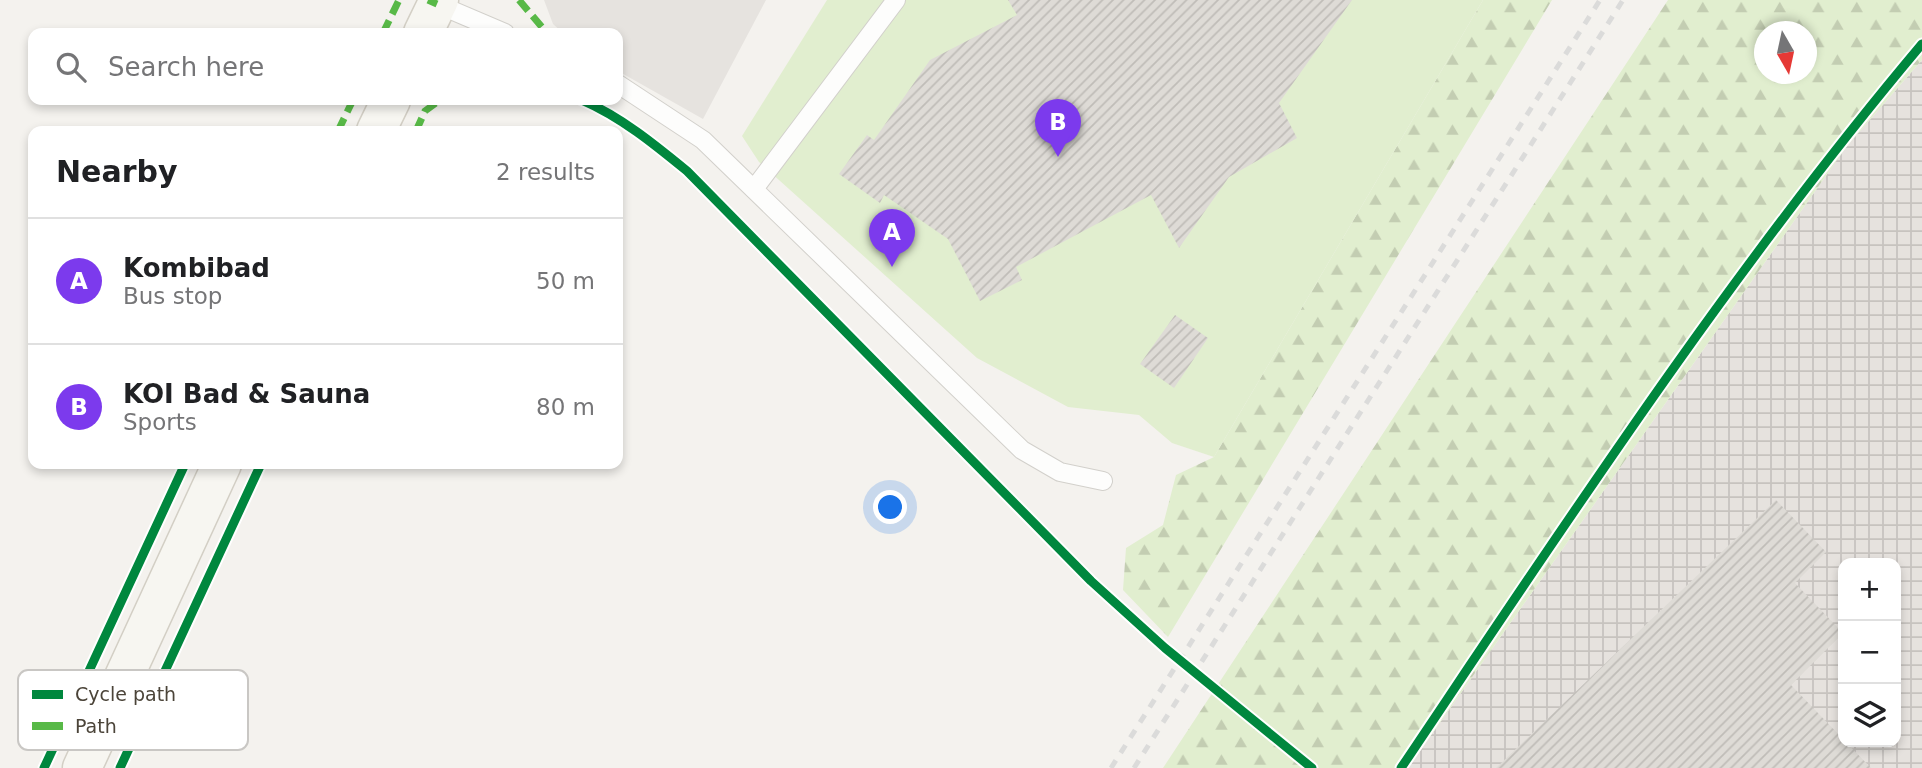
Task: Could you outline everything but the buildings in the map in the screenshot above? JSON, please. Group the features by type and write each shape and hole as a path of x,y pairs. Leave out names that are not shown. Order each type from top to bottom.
{"main road":[{"path":"378,126 389,105"},
{"path":"127,670 220,469"},
{"path":"82,768 90,750"}],"lane":[{"path":"754,189 896,0"},
{"path":"433,12 488,28"},
{"path":"623,87 703,141 1021,450 1060,472 1102,481"}],"shaded area":[{"path":"544,0 766,0 703,119 623,74 623,28 557,28 553,24"},
{"path":"1922,60 1922,768 1408,768 1847,146"}],"green space":[{"path":"827,0 1483,0 1214,457 1172,443 1139,415 1068,407 977,358 759,162 742,136"},
{"path":"1483,0 1552,0 1168,637 1123,590 1126,548 1163,525 1176,475 1214,457"},
{"path":"1668,0 1922,0 1922,60 1847,146 1408,768 1163,768"}],"railway":[{"path":"1111,768 1600,0"},
{"path":"1134,768 1623,0"}],"marked path":[{"path":"385,28 399,0"},
{"path":"428,0 437,4"},
{"path":"519,0 543,28"},
{"path":"340,126 351,105"},
{"path":"418,126 425,111 433,105"}],"cycle path":[{"path":"1401,768 1588,490 1717,308 1851,130 1922,44"},
{"path":"592,105 650,141 687,171 1091,581 1165,648 1312,768"},
{"path":"89,670 183,469"},
{"path":"165,670 259,469"},
{"path":"44,768 52,750"},
{"path":"120,768 128,750"}],"place":[{"name":"KOI Bad & Sauna","path":"1058,157"},
{"name":"Kombibad","path":"892,267"}]}
